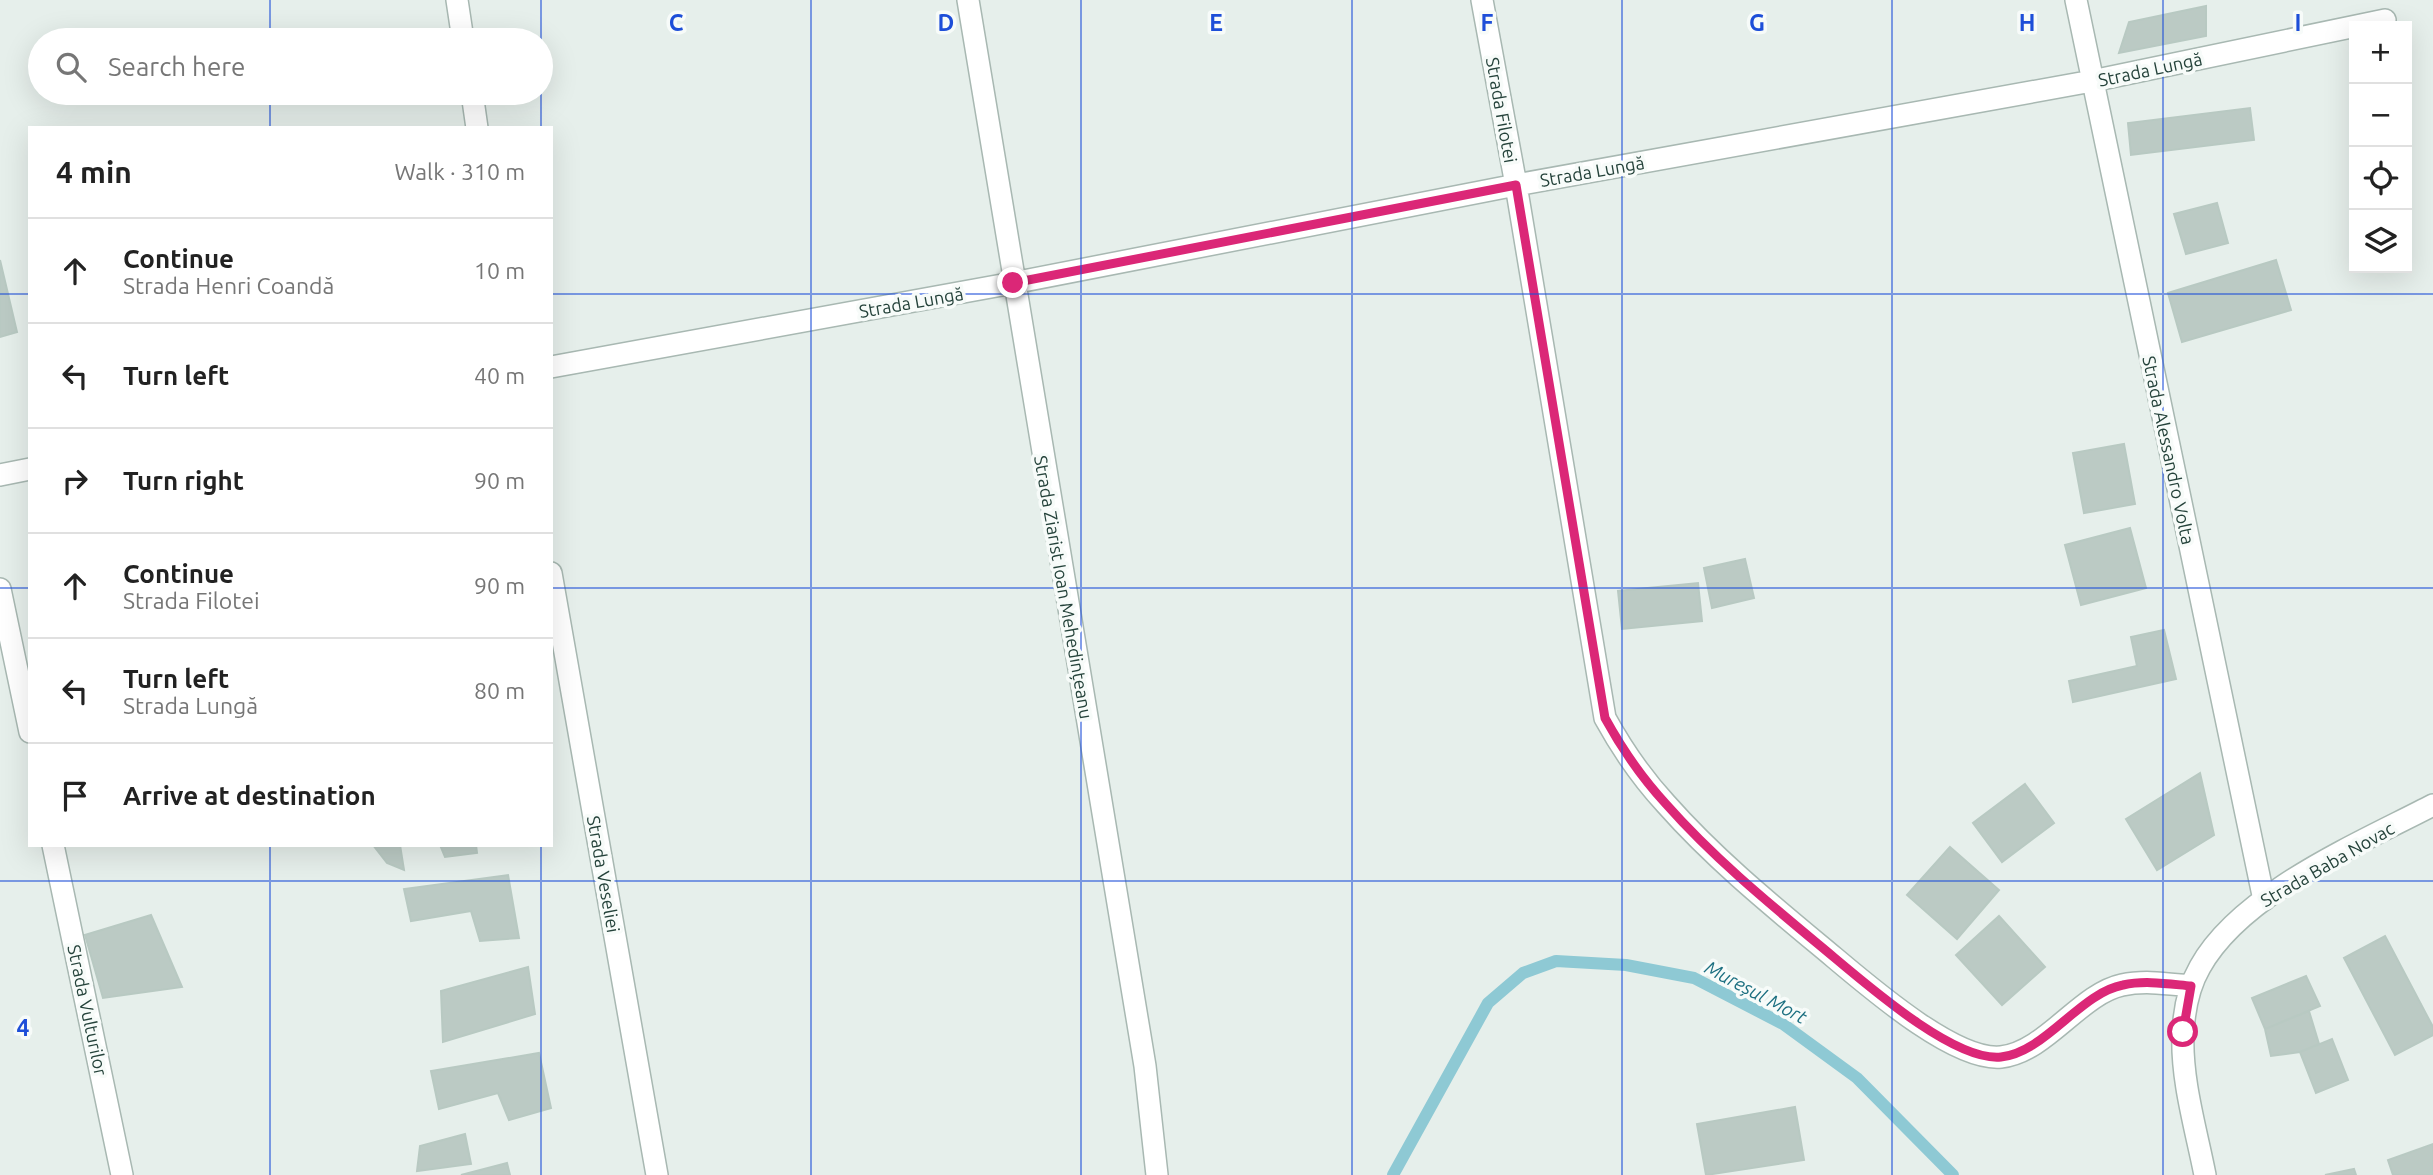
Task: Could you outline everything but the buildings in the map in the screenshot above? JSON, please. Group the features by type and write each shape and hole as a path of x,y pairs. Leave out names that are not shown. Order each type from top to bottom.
{"street":[{"path":"457,0 461,28"},
{"name":"Strada Ziarist Ioan Mehedințeanu","path":"968,0 1145,1066 1157,1175"},
{"name":"Strada Filotei","path":"1482,0 1516,185 1605,718 1624,753 1665,804 1731,870 1894,1008 1937,1035 1970,1051 1999,1058 2021,1052 2104,992 2121,985 2142,982 2191,986"},
{"name":"Strada Alessandro Volta","path":"2076,0 2263,900"},
{"name":"Strada Lungă","path":"553,367 1013,283 1516,185 2092,81 2385,20"},
{"path":"474,105 477,126"},
{"path":"0,475 28,469"},
{"name":"Strada Veseliei","path":"553,584 657,1175"},
{"path":"0,589 28,722"},
{"name":"Strada Baba Novac","path":"2205,1175 2183,1062 2183,1032 2191,986 2199,967 2227,932 2263,900 2334,857 2433,805"},
{"name":"Strada Vulturilor","path":"53,847 122,1175"}],"waterway":[{"name":"Mureșul Mort","path":"1393,1175 1488,1003 1523,973 1556,961 1626,965 1694,978 1783,1024 1857,1078 1953,1175"}],"route":[{"path":"1013,283 1516,185 1605,718 1624,753 1665,804 1731,870 1894,1008 1937,1035 1970,1051 1999,1058 2021,1052 2104,992 2121,985 2142,982 2191,986 2183,1032"}]}
